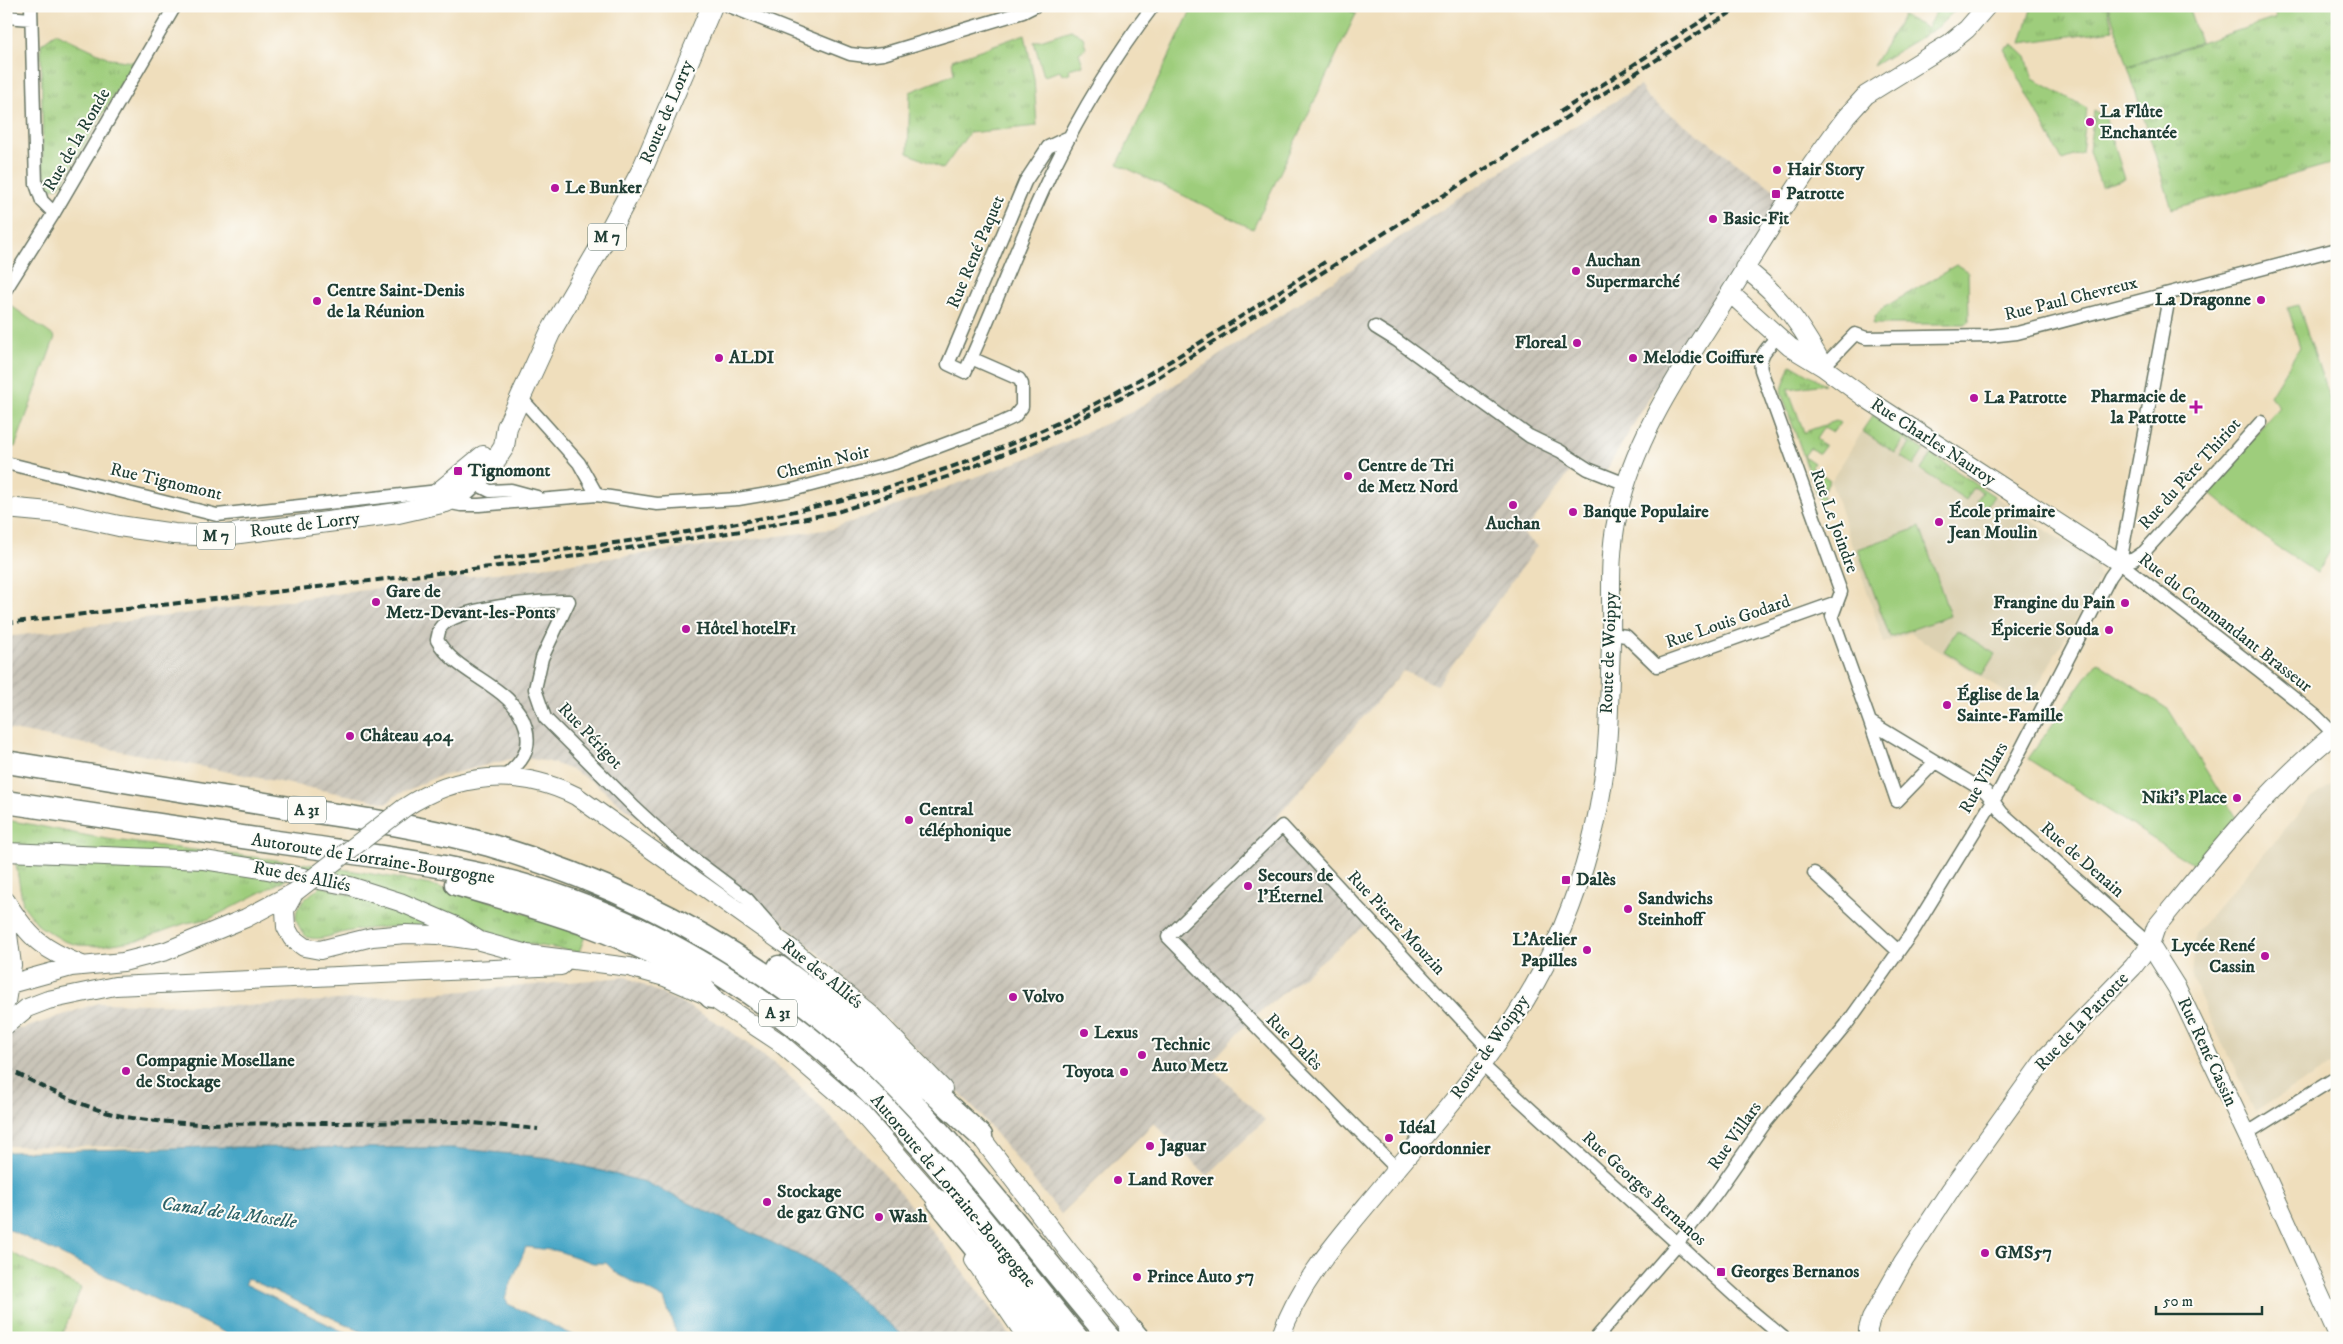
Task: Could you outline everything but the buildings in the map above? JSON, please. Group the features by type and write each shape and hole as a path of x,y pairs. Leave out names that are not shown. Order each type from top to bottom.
{"highway":[{"name":"Autoroute de Lorraine-Bourgogne","path":"6,762 418,830 486,844 554,866 601,885 700,932 760,970 824,1019 892,1082 984,1182 1110,1338"},
{"name":"Autoroute de Lorraine-Bourgogne","path":"6,802 371,855 477,874 568,900 642,931 724,976 766,1004 847,1070 880,1103 960,1195 1077,1338"},
{"path":"371,855 399,870 445,880 584,924 640,948 688,973 711,997"},
{"path":"601,885 666,900 750,947 867,1032 981,1136"},
{"path":"938,1201 1049,1338"}],"main road":[{"name":"Route de Lorry","path":"6,508 60,513 119,526 198,536 217,536 392,514 437,500 468,479 491,467 501,452 508,427 558,318 609,232 642,170 712,6"},
{"name":"Route de Woippy","path":"1280,1338 1292,1306 1320,1264 1486,1058 1516,1013 1551,952 1578,884 1602,789 1611,634 1612,560 1617,518 1626,484 1641,443 1654,416 1730,294 1744,268 1847,116 1866,95 1950,43 1967,29 1987,6"},
{"name":"Rue Charles Nauroy","path":"1744,268 1764,282 1794,319 1808,337 1823,367"},
{"name":"Rue Charles Nauroy","path":"1730,294 1790,348 1823,367 1872,402 2120,563"},
{"path":"1778,336 1794,319"},
{"name":"Rue de la Patrotte","path":"1868,1338 1871,1319 1903,1262 2014,1100 2046,1057 2133,967 2150,945 2156,927 2240,828 2309,755 2335,733"},
{"name":"Rue des Alliés","path":"8,990 82,965 123,962 166,951 246,918 295,892 404,808 444,786 475,778 504,777 542,783 576,796 696,878 789,947 869,1013 927,1071 981,1136 1136,1335"},
{"name":"Rue des Alliés","path":"6,852 204,860 350,886 400,902 458,927 480,941 527,954 584,963 629,967 665,977 711,997 779,1042 857,1109 938,1201 954,1230 1027,1338"},
{"path":"295,892 285,910 286,926 292,938 304,947 320,950 372,938 406,934 438,935 480,941"},
{"path":"6,901 17,919 42,947 82,965"},
{"path":"6,919 12,960 8,990"},
{"name":"Rue René Cassin","path":"2150,945 2173,980 2311,1273 2337,1333"},
{"name":"Rue des Alliés","path":"6,1025 27,1008 48,1000 115,986 543,968 584,963"},
{"name":"Rue René Cassin","path":"2311,1273 2330,1296 2337,1300"}],"street":[{"name":"Rue de la Ronde","path":"6,289 54,213 175,6"},
{"path":"729,6 836,50 866,56 883,54 1024,12 1035,6"},
{"path":"971,358 1052,170 1069,137 1127,42 1153,6"},
{"path":"6,17 31,12 36,184 42,201 54,213"},
{"name":"Rue René Paquet","path":"971,358 965,372 948,364 1025,182 1048,147 1069,137"},
{"name":"Rue Paul Chevreux","path":"1823,367 1856,334 1866,338 2003,335 2337,249"},
{"name":"Rue du Commandant Brasseur","path":"2164,294 2167,308 2120,563 2260,671 2335,733"},
{"path":"1376,327 1529,436 1560,451 1588,469 1626,484"},
{"name":"Rue Le Joindre","path":"1778,336 1762,355 1759,361 1761,370 1841,592 1832,616 1897,801 1935,762"},
{"name":"Chemin Noir","path":"437,500 461,505 597,495 657,504 722,500 792,490 845,478 895,463 1014,417 1022,407 1022,384 1018,379 971,358"},
{"path":"521,398 579,463 597,495"},
{"name":"Rue du Père Thiriot","path":"2120,563 2144,552 2261,422"},
{"name":"Rue Tignomont","path":"6,463 217,515 437,500"},
{"name":"Chemin Noir","path":"468,479 490,491 511,490 544,499"},
{"name":"Rue Villars","path":"1597,1337 1677,1244 1716,1193 1765,1122 1846,1025 1914,931 1992,801 2110,578 2120,563"},
{"name":"Rue Périgot","path":"504,777 521,762 526,754 528,739 523,719 513,704 449,656 437,640 440,628 450,620 467,612 547,600 569,601 542,658 535,689 545,718 675,845 747,899 789,947"},
{"name":"Rue Louis Godard","path":"1611,634 1626,636 1656,666 1837,602"},
{"path":"1870,722 1986,792 1992,801"},
{"name":"Rue de Denain","path":"1992,801 2002,813 2150,945"},
{"name":"Rue Pierre Mouzin","path":"1168,937 1282,826 1486,1058"},
{"path":"1814,873 1898,952"},
{"name":"Rue Dalès","path":"1168,937 1397,1169"},
{"name":"Rue Georges Bernanos","path":"1486,1058 1677,1244 1784,1338"},
{"path":"2246,1134 2337,1078"}],"shaded area":[{"path":"1640,86 1647,97 1787,199 1730,293 1653,392 1598,484 1572,469 1523,534 1537,546 1437,685 1403,671 1277,817 1368,923 1249,1021 1209,1065 1265,1120 1207,1176 1154,1123 1061,1214 982,1117 935,1067 826,960 757,901 706,863 626,809 595,783 572,770 550,762 519,757 434,778 395,796 388,803 8,729 7,637 832,529 1031,457 1134,411 1503,170"},
{"name":"École primaire Jean Moulin","path":"1873,414 2095,563 2100,578 2026,705 1910,633 1884,643 1831,481"},
{"name":"Lycée René Cassin","path":"2337,781 2337,1061 2255,1112 2192,980 2195,933 2312,798"},
{"path":"626,977 684,1004 725,1027 784,1071 884,1173 946,1248 1012,1338 906,1338 817,1264 645,1182 452,1148 6,1146 6,1025 22,1029 98,1003 247,1006 442,993"}],"green space":[{"path":"1193,6 1341,6 1356,14 1253,229 1118,164"},
{"path":"1939,6 1959,6 1938,27 1873,66 1903,16 1927,28"},
{"path":"2032,6 2107,6 2113,30 2021,43"},
{"path":"2108,6 2188,6 2200,42 2128,66"},
{"path":"2272,6 2337,6 2337,162 2172,209 2128,67 2276,18"},
{"path":"1071,30 1083,37 1086,48 1079,53 1083,65 1069,69 1070,73 1062,75 1060,71 1044,76 1034,42"},
{"path":"56,33 111,59 134,62 60,186 52,189 48,187 43,164 41,44"},
{"path":"1025,34 1034,79 1037,126 969,133 943,169 908,153 910,92 954,74 952,60"},
{"path":"2013,45 2026,57 2033,79 2087,108 2082,153 2062,160 2004,49"},
{"path":"2094,111 2105,116 2125,179 2101,186 2089,151"},
{"path":"1957,265 1968,272 1969,321 1964,324 1873,324 1875,317 1883,308"},
{"path":"10,305 55,337 15,447 6,445 6,312"},
{"path":"2298,305 2337,421 2337,551 2332,548 2317,573 2274,545 2207,490 2279,407 2270,396 2300,347 2288,308"},
{"path":"1791,364 1825,384 1788,389 1804,432 1836,421 1840,423 1833,432 1824,427 1816,439 1825,446 1819,454 1810,448 1804,456 1814,463 1811,467 1830,480 1822,493 1824,499 1820,503 1781,392"},
{"path":"1873,415 1924,450 1914,465 1901,457 1910,444 1903,439 1895,453 1862,431"},
{"path":"1931,454 1994,496 1978,519 1973,515 1980,504 1976,501 1982,492 1974,487 1966,500 1921,470"},
{"path":"1920,527 1950,616 1890,637 1858,549"},
{"path":"1957,630 1995,654 1982,675 1944,651"},
{"path":"2097,662 2169,710 2236,819 2194,865 2028,759"},
{"path":"6,820 107,839 310,864 430,885 489,901 585,936 579,952 508,941 337,878 6,846"},
{"path":"15,859 206,868 287,879 209,919 186,923 138,940 100,946 78,945 64,941 39,926 23,905"},
{"path":"321,886 418,916 449,932 411,927 389,927 345,932 323,938 306,937 300,928 296,914 302,902"},
{"path":"6,1250 81,1288 61,1338 6,1338"}],"water":[{"name":"Canal de la Moselle","path":"209,1147 452,1148 550,1158 645,1182 817,1264 906,1338 678,1338 664,1299 616,1273 606,1263 593,1263 558,1251 526,1247 505,1298 508,1304 579,1338 375,1338 247,1278 245,1284 356,1338 236,1338 6,1228 6,1152"}],"railway":[{"path":"1560,112 1725,6"},
{"path":"6,623 542,561 741,531 837,512 950,476 1046,437 1152,381 1741,6"},
{"path":"493,559 628,541 761,518 827,504 892,486 956,465 1020,440 1100,401 1216,333 1328,260"},
{"path":"6,1068 82,1104 120,1116 167,1122 201,1124 463,1122 538,1129"}],"place":[{"name":"La Flûte Enchantée","path":"2090,122"},
{"name":"Hair Story","path":"1777,170"},
{"name":"Le Bunker","path":"555,188"},
{"name":"Patrotte","path":"1776,194"},
{"name":"Basic-Fit","path":"1713,219"},
{"name":"Auchan Supermarché","path":"1576,271"},
{"name":"La Dragonne","path":"2261,300"},
{"name":"Centre Saint-Denis de la Réunion","path":"317,301"},
{"name":"Floreal","path":"1577,343"},
{"name":"ALDI","path":"719,358"},
{"name":"Melodie Coiffure","path":"1633,358"},
{"name":"La Patrotte","path":"1974,398"},
{"name":"Pharmacie de la Patrotte","path":"2196,407"},
{"name":"Tignomont","path":"458,471"},
{"name":"Centre de Tri de Metz Nord","path":"1348,476"},
{"name":"Auchan","path":"1513,505"},
{"name":"Banque Populaire","path":"1573,512"},
{"name":"École primaire Jean Moulin","path":"1939,522"},
{"name":"Gare de Metz-Devant-les-Ponts","path":"376,602"},
{"name":"Frangine du Pain","path":"2125,603"},
{"name":"Hôtel hotelF1","path":"686,629"},
{"name":"Épicerie Souda","path":"2109,630"},
{"name":"Église de la Sainte-Famille","path":"1947,705"},
{"name":"Château 404","path":"350,736"},
{"name":"Niki's Place","path":"2237,798"},
{"name":"Central téléphonique","path":"909,820"},
{"name":"Dalès","path":"1566,880"},
{"name":"Secours de l’Éternel","path":"1248,886"},
{"name":"Sandwichs Steinhoff","path":"1628,909"},
{"name":"L'Atelier Papilles","path":"1587,950"},
{"name":"Lycée René Cassin","path":"2265,956"},
{"name":"Volvo","path":"1013,997"},
{"name":"Lexus","path":"1084,1033"},
{"name":"Technic Auto Metz","path":"1142,1055"},
{"name":"Compagnie Mosellane de Stockage","path":"126,1071"},
{"name":"Toyota","path":"1124,1072"},
{"name":"Idéal Coordonnier","path":"1389,1138"},
{"name":"Jaguar","path":"1150,1146"},
{"name":"Land Rover","path":"1118,1180"},
{"name":"Stockage de gaz GNC","path":"767,1202"},
{"name":"Wash","path":"879,1217"},
{"name":"GMS57","path":"1985,1253"},
{"name":"Georges Bernanos","path":"1721,1272"},
{"name":"Prince Auto 57","path":"1137,1277"}]}
